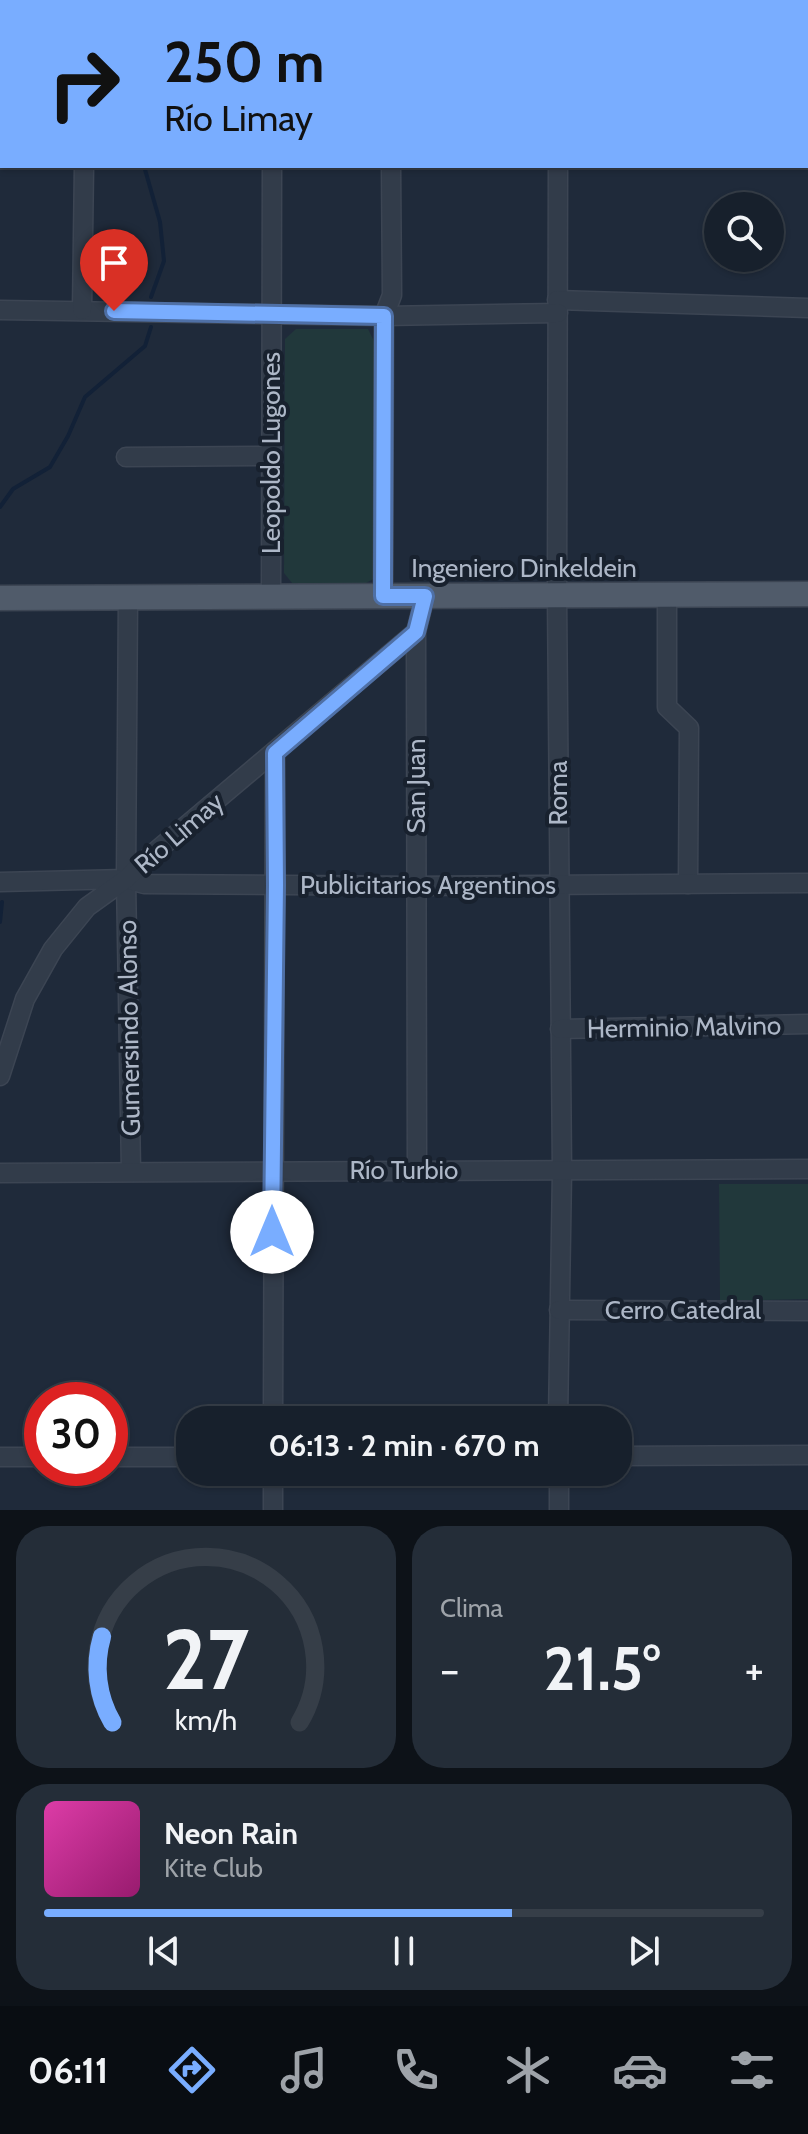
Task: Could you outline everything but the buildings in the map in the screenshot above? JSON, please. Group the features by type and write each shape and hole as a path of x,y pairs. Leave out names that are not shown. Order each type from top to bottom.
{"main road":[{"name":"Ingeniero Dinkeldein","path":"0,598 808,594"}],"street":[{"path":"82,310 84,168"},
{"name":"Leopoldo Lugones","path":"271,596 272,168"},
{"path":"383,596 384,316 392,295 391,168"},
{"name":"Roma","path":"558,168 558,885 562,1172 558,1406"},
{"path":"0,310 384,316 557,307 808,308"},
{"path":"126,457 271,456"},
{"path":"667,595 667,707 689,728 688,884"},
{"name":"San Juan","path":"417,1170 416,632 425,596"},
{"name":"Gumersindo Alonso","path":"128,597 126,879 131,1171"},
{"name":"Río Limay","path":"0,1076 25,999 53,949 87,907 126,879 416,632"},
{"path":"273,1406 275,753"},
{"name":"Publicitarios Argentinos","path":"0,882 126,879 144,884 416,886 808,883"},
{"name":"Herminio Malvino","path":"560,1029 808,1024"},
{"name":"Río Turbio","path":"0,1173 808,1169"},
{"name":"Cerro Catedral","path":"559,1310 808,1311"},
{"path":"632,1456 808,1455"},
{"path":"0,1457 24,1457"},
{"path":"128,1457 176,1457"},
{"path":"273,1486 273,1510"},
{"path":"559,1486 559,1510"}],"green space":[{"path":"296,329 368,329 375,343 375,578 366,583 292,583 284,573 285,339"},
{"path":"719,1184 808,1184 808,1299 720,1301"}],"waterway":[{"path":"145,168 160,222 164,261 151,297"},
{"path":"0,507 13,489 50,467 85,397 145,346 151,327"},
{"path":"0,922 2,902"}],"route":[{"path":"114,311 384,316 383,596 425,596 416,632 275,753 272,1232"}]}
